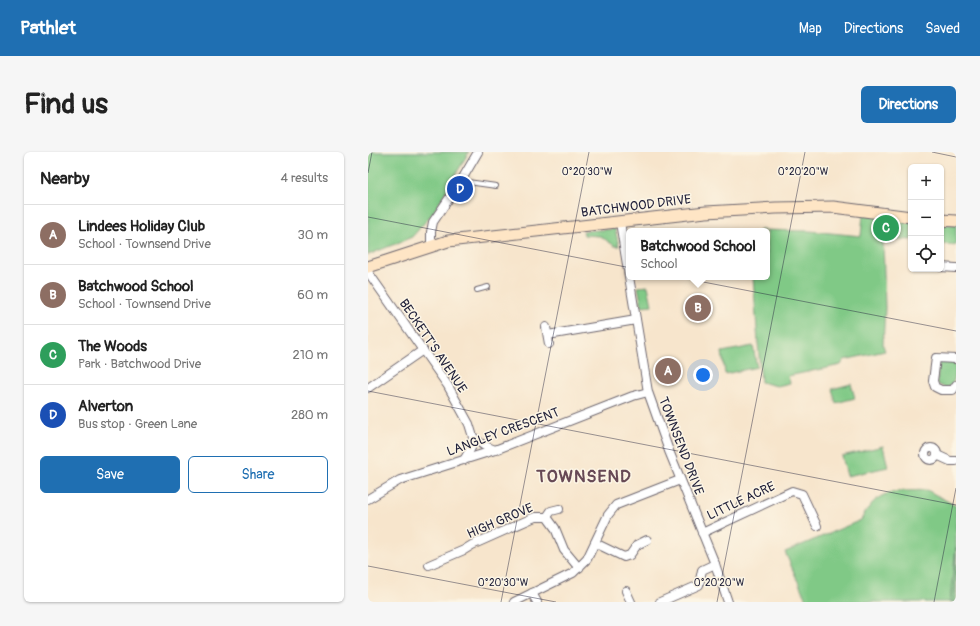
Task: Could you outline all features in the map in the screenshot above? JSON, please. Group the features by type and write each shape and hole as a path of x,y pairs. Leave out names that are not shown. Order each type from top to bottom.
{"street":[{"path":"431,246 433,222 461,181 478,152"},
{"name":"BATCHWOOD DRIVE","path":"368,267 448,241 706,212 825,207 908,217"},
{"path":"944,220 956,221"},
{"name":"TOWNSEND DRIVE","path":"620,222 626,259"},
{"path":"944,267 956,268"},
{"name":"BECKETT'S AVENUE","path":"368,272 448,386 469,424 473,437"},
{"name":"TOWNSEND DRIVE","path":"629,280 648,392 680,480 715,564 728,602"},
{"path":"549,344 547,331 636,320"},
{"path":"368,388 424,350"},
{"path":"956,359 936,358 933,381 936,387 941,390 953,390 956,385"},
{"name":"LANGLEY CRESCENT","path":"368,499 400,480 495,450 633,396 648,392"},
{"path":"464,460 470,448 473,437 483,445 495,450"},
{"path":"937,455 950,461 956,461"},
{"path":"514,602 573,573 579,568 587,559 608,515 616,505 680,480"},
{"name":"LITTLE ACRE","path":"702,533 792,491 802,494 817,526"},
{"path":"547,517 551,511 559,509"},
{"name":"HIGH GROVE","path":"429,565 535,517 547,517 555,528 564,550 579,568"},
{"path":"595,543 624,556 630,555 637,544 647,540"},
{"path":"660,602 699,585 702,570 715,564"},
{"path":"626,591 631,602"},
{"path":"532,593 537,602"}],"lane":[{"path":"461,181 496,186"},
{"path":"477,290 488,287"}],"green space":[{"path":"368,152 469,152 433,213 412,237 368,255"},
{"path":"863,214 908,221 908,240 883,238 885,308 883,345 885,351 844,360 841,365 788,376 790,383 777,386 761,382 753,280 770,280 770,230 810,231 861,236"},
{"path":"944,224 956,225 956,245 944,244"},
{"path":"615,229 619,246 615,246 600,236 584,235 583,231"},
{"path":"648,286 652,305 642,306 638,287"},
{"path":"753,346 757,367 725,374 722,352"},
{"path":"953,361 956,366 953,382 946,388 939,385 937,382 939,362"},
{"path":"851,384 855,398 836,403 832,389"},
{"path":"883,446 888,467 847,476 842,456"},
{"path":"927,490 956,506 956,602 807,602 785,552 861,520 867,509 874,502 888,493"},
{"path":"956,547 956,602 949,602 950,600"}],"place":[{"name":"Alverton","path":"460,189"},
{"name":"The Woods","path":"886,228"},
{"name":"Batchwood School","path":"698,308"},
{"name":"Lindees Holiday Club","path":"668,371"}],"district":[{"name":"TOWNSEND","path":"584,476"}]}
